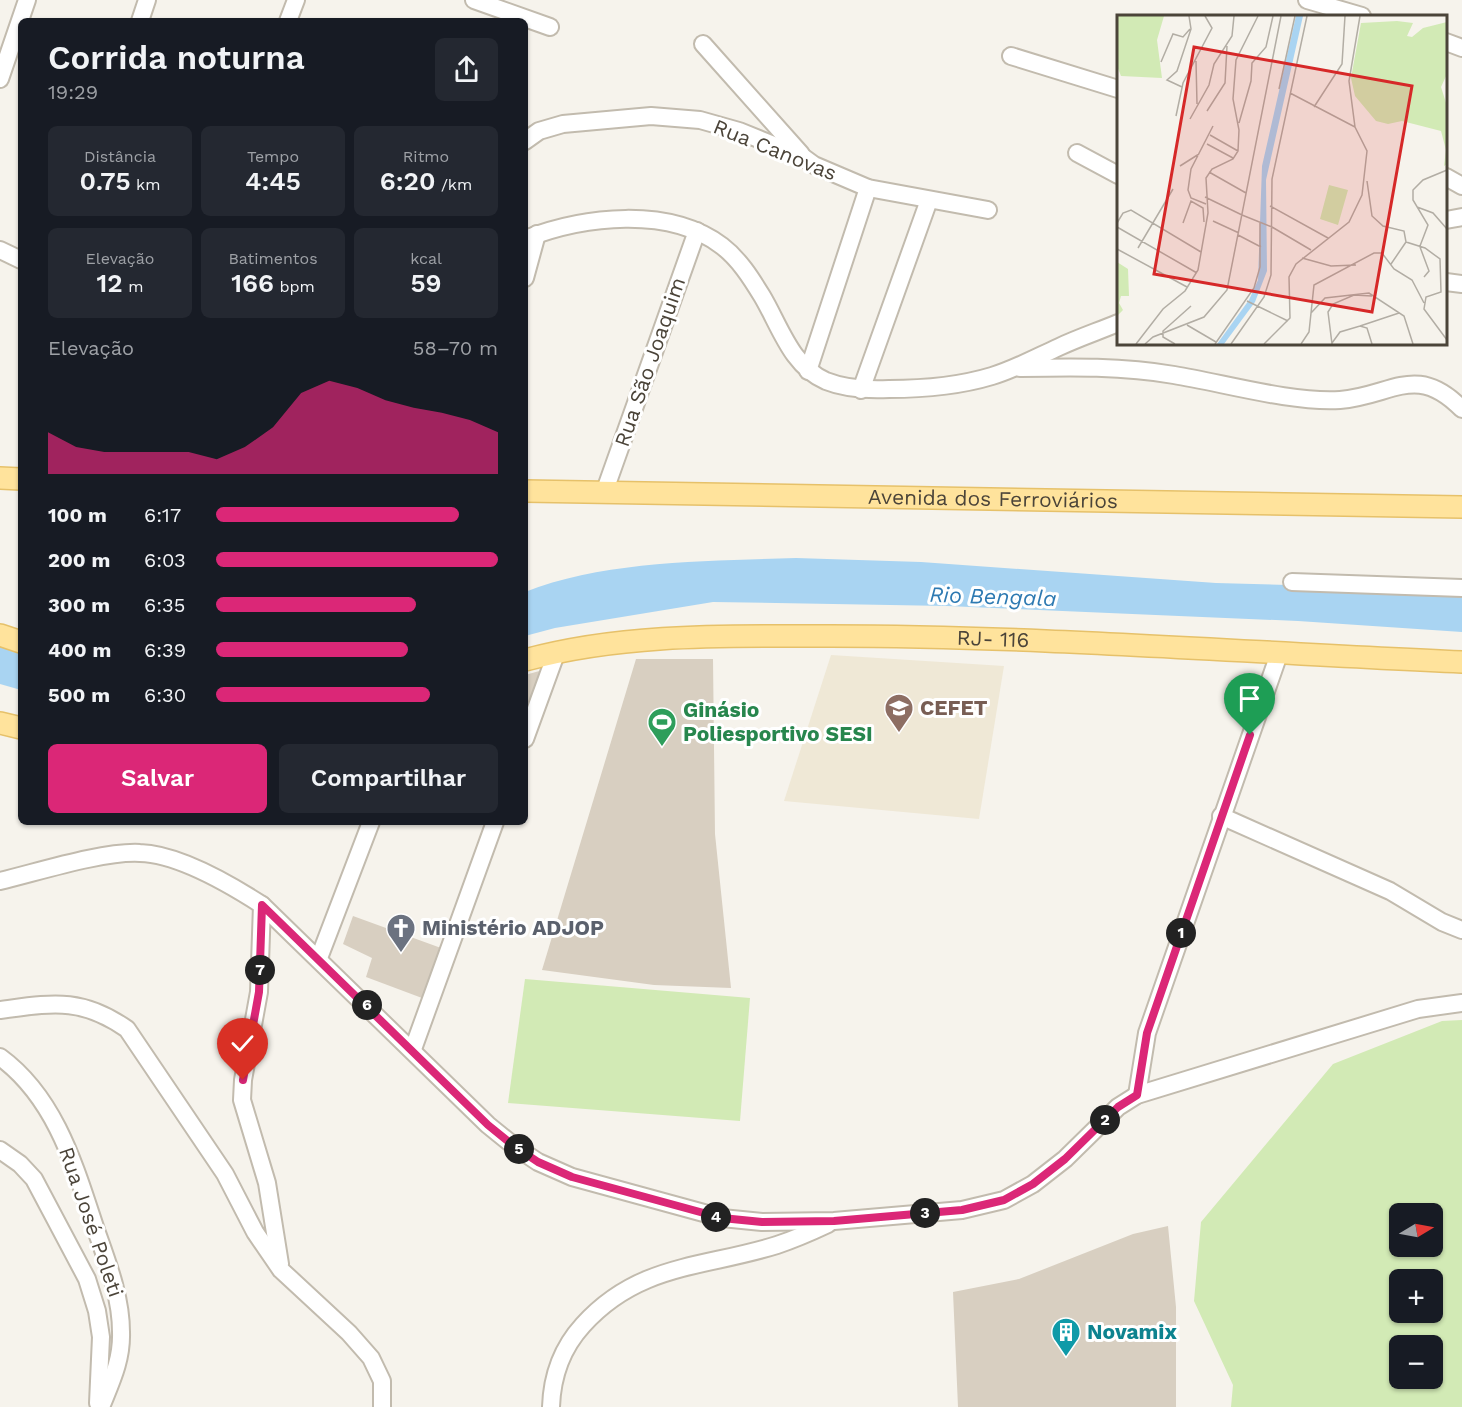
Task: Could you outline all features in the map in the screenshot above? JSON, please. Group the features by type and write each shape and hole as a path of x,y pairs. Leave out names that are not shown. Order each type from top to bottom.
{"main road":[{"path":"0,478 18,479"},
{"name":"Avenida dos Ferroviários","path":"528,491 1462,507"},
{"path":"0,636 18,641"},
{"name":"RJ- 116","path":"528,659 557,651 657,639 871,636 1462,662"},
{"path":"0,723 18,727"}],"street":[{"path":"21,18 27,0"},
{"path":"141,18 147,0"},
{"path":"289,18 296,0"},
{"path":"474,0 525,18"},
{"path":"1307,0 1359,15"},
{"path":"528,19 550,27"},
{"path":"0,79 18,26"},
{"path":"1447,42 1462,48"},
{"path":"704,44 803,157"},
{"path":"1011,56 1114,85"},
{"name":"Rua Canovas","path":"528,139 539,131 563,124 661,117 700,120 739,131 803,157 814,165 868,188 988,210"},
{"path":"1077,153 1117,174"},
{"path":"1447,178 1462,186"},
{"path":"808,371 868,188"},
{"path":"861,390 929,200"},
{"path":"1447,220 1462,217"},
{"path":"528,257 531,236 626,219 657,221 697,231 722,246 737,260 762,296 786,342 808,371 828,382 861,390 950,386 992,376 1117,324"},
{"name":"Rua São Joaquim","path":"604,493 697,231"},
{"path":"0,250 18,259"},
{"path":"1447,282 1462,284"},
{"path":"1011,369 1080,367 1171,374 1312,399 1341,400 1408,384 1431,385 1449,396 1462,409"},
{"path":"1292,582 1462,588"},
{"path":"528,731 557,651"},
{"path":"1137,1095 1147,1033 1279,654"},
{"path":"1221,816 1390,891 1442,922 1462,930"},
{"path":"319,958 370,825"},
{"path":"413,1049 494,825"},
{"path":"0,881 115,855 142,853 218,877 262,905 413,1049 488,1125 538,1162 572,1177 722,1218 762,1222 834,1221 962,1210 1004,1200 1033,1184 1065,1159 1118,1107 1137,1095 1418,1009 1462,1003"},
{"path":"262,905 259,992 243,1080 242,1100 267,1183 281,1270"},
{"path":"0,1010 45,1004 78,1005 104,1013 127,1029 225,1174 255,1232 281,1270 349,1332 371,1358 382,1381 382,1407"},
{"name":"Rua José Poleti","path":"0,1057 21,1072 39,1096 69,1150 120,1304 122,1334 118,1366 100,1407"},
{"path":"0,1150 20,1164 34,1179 87,1279 97,1311 101,1337 100,1407"},
{"path":"551,1407 552,1382 569,1340 601,1305 637,1282 682,1267 776,1245 834,1221"}],"shaded area":[{"name":"CEFET","path":"831,655 1004,666 979,819 784,801"}],"green space":[{"path":"525,979 750,998 740,1121 508,1103"},
{"path":"1462,1020 1462,1407 1231,1407 1233,1385 1194,1301 1201,1222 1333,1064 1442,1021"}],"water":[{"name":"Rio Bengala","path":"796,558 921,562 1216,583 1462,590 1462,632 1298,621 947,606 713,602 555,628 528,635 528,591 556,581 623,568 728,560"},
{"path":"0,646 18,649 18,689 0,684"}],"building":[{"name":"Ginásio Poliesportivo SESI","path":"636,659 713,659 715,834 731,988 654,985 542,970"},
{"path":"543,670 528,712 528,674"},
{"name":"Ministério ADJOP","path":"353,916 441,948 422,998 366,977 372,958 343,944"},
{"name":"Novamix","path":"1168,1226 1176,1307 1176,1407 958,1407 953,1292 1019,1279 1133,1234"}],"place":[{"name":"CEFET","path":"899,734"},
{"name":"Ginásio Poliesportivo SESI","path":"662,748"},
{"name":"Ministério ADJOP","path":"401,954"},
{"name":"Novamix","path":"1066,1358"}],"route":[{"path":"243,1080 259,992 262,905 413,1049 488,1125 538,1162 572,1177 722,1218 762,1222 834,1221 962,1210 1004,1200 1033,1184 1065,1159 1118,1107 1137,1095 1147,1033 1250,735"}]}
